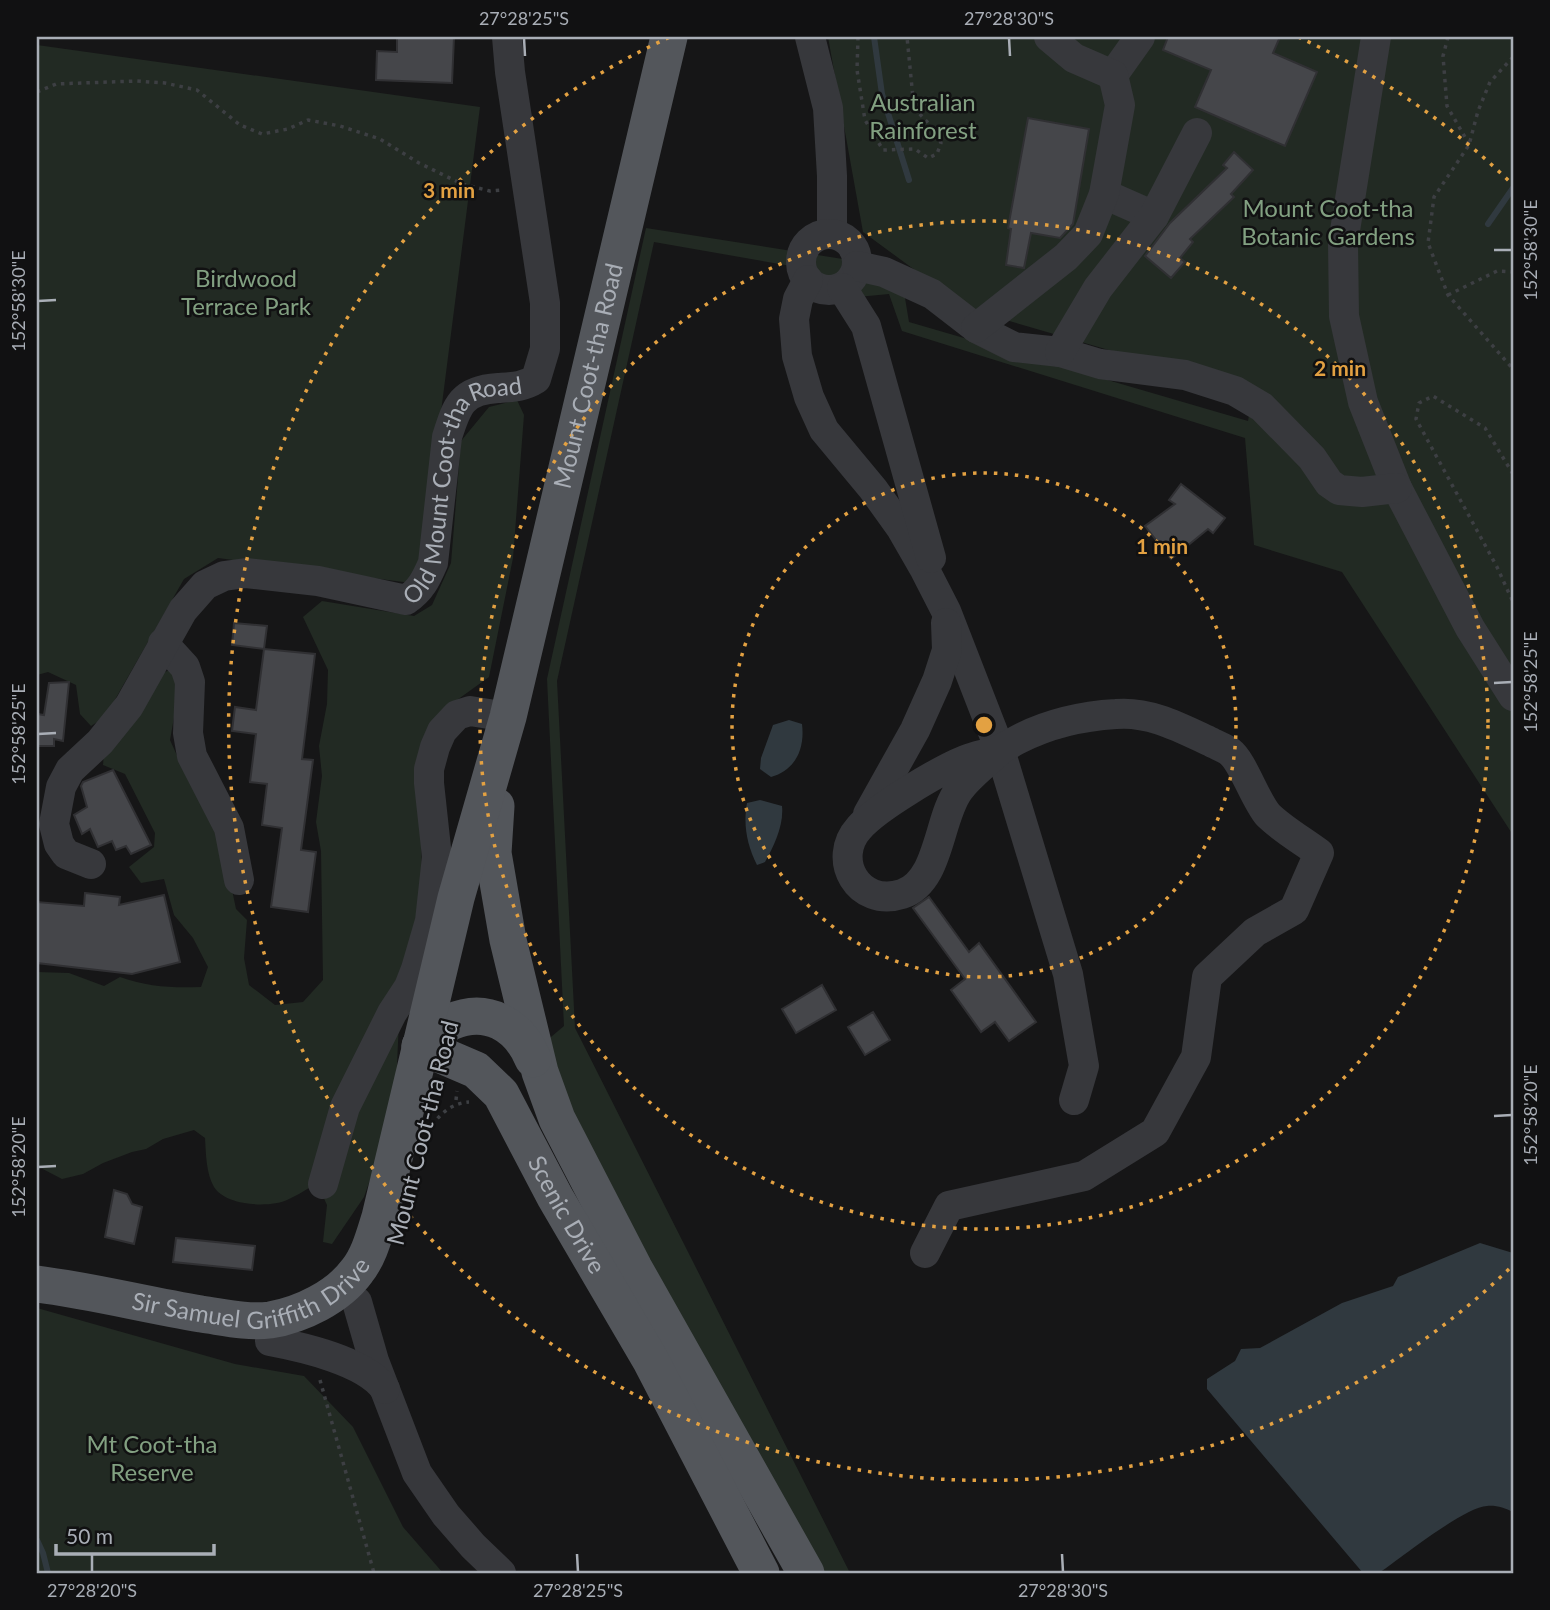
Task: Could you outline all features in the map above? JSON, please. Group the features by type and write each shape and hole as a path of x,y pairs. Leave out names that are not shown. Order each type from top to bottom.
{"main road":[{"name":"Mount Coot-tha Road","path":"134,1303 217,1335 244,1341 294,1337 341,1315 356,1288 383,1271 393,1251 402,1227 423,1141 460,880 508,717 669,37"},
{"name":"Mount Coot-tha Road","path":"438,1041 497,791 508,717"},
{"name":"Scenic Drive","path":"497,791 493,842 496,876 510,953 546,1092"},
{"name":"Scenic Drive","path":"761,1573 651,1361 559,1205 501,1094 483,1074 438,1041 463,1018 482,1017 502,1023 515,1031 527,1047 568,1144 593,1192 806,1573"},
{"name":"Sir Samuel Griffith Drive","path":"37,1284 239,1320 269,1320 299,1312 356,1288 438,1041"}],"street":[{"name":"Old Mount Coot-tha Road","path":"91,864 66,854 59,844 54,824 61,787 70,771 100,742 129,706 183,610 205,585 223,576 246,573 318,581 406,600 417,593 426,581 433,563 447,437 458,409 474,391 517,387 536,379 545,349 545,303 507,37"},
{"path":"810,37 828,108 832,234"},
{"path":"1049,37 1074,58 1113,75"},
{"path":"976,328 1066,257 1088,234 1104,194 1120,105 1113,75 1140,37"},
{"path":"1376,37 1343,243 1343,316 1363,402 1397,488 1470,628 1513,696"},
{"path":"1060,352 1098,288 1154,216 1197,134"},
{"path":"1104,194 1154,216"},
{"path":"1074,1100 1084,1066 1068,974 1000,750 946,611 866,326 849,277 857,257 849,241 832,234 814,239 802,254 803,272 808,280 824,290 849,277 884,272 932,294 976,328 1014,347 1060,352 1100,364 1185,375 1235,391 1262,407 1312,458 1329,483 1339,490 1362,492 1397,488"},
{"path":"808,280 798,299 794,319 797,356 809,397 824,430 901,528 946,611 947,650 937,681 915,730 864,822 852,836 848,856 852,873 860,888 873,896 890,898 909,891 924,875 936,855 943,823 958,791 1000,750"},
{"path":"163,643 185,667 190,682 188,733 192,756 229,828 239,880"},
{"path":"323,1185 345,1107 392,1013 409,987 424,944 437,857 429,783 429,769 435,747 442,731 457,715 470,711 508,717"},
{"path":"864,822 946,769 966,760 1000,750 1021,738 1066,721 1118,713 1168,721 1231,752 1268,814 1319,853 1294,910 1255,932 1207,977 1196,1057 1155,1132 1084,1176 949,1206 925,1253"},
{"name":"Sir Samuel Griffith Drive","path":"356,1288 370,1348 423,1485 473,1546 501,1573"},
{"name":"Sir Samuel Griffith Drive","path":"270,1341 354,1366 377,1379 387,1393"}],"path":[{"path":"858,37 857,70 865,120 883,150 915,149 928,158 937,154 941,143 935,130 914,108 907,37"},
{"path":"1448,37 1443,56 1447,106 1469,145"},
{"path":"1513,57 1490,82 1478,111 1469,145 1434,197 1428,243 1448,295 1513,369"},
{"path":"37,92 57,84 136,81 165,83 197,90 240,125 262,134 288,129 308,120 340,126 380,139 419,163 462,184 490,191 529,188"},
{"path":"1448,295 1497,271 1513,272"},
{"path":"1513,474 1485,428 1433,396 1419,403 1416,419 1513,602"},
{"path":"423,1141 434,1122 446,1110 462,1103 476,1103"},
{"path":"319,1375 374,1573"}],"green space":[{"name":"Mount Coot-tha Botanic Gardens","path":"828,37 1513,37 1513,835 1342,572 1254,545 1245,438 902,331 889,294 816,301 801,289 791,266 654,242 557,681 575,1028 850,1573 822,1573 598,1172 545,1042 564,1026 547,679 646,228 900,268 909,322 1248,421 1253,392 968,309 863,232"},
{"name":"Birdwood Terrace Park","path":"37,45 480,107 419,584 218,558 184,579 105,717 91,726 80,714 76,685 48,672 37,675"},
{"path":"517,400 524,415 513,558 489,677 457,700 420,812 422,868 418,936 399,1021 395,1109 364,1197 332,1244 323,1242 327,1205 320,1190 312,1186 287,1200 270,1204 248,1204 228,1198 211,1182 205,1138 194,1130 163,1139 146,1149 103,1163 83,1174 62,1179 37,1166 37,972 69,973 104,986 120,977 160,986 201,987 208,967 193,938 174,915 164,879 141,883 129,867 154,847 155,833 125,774 103,765 104,753 152,679 171,669 181,678 170,740 189,782 205,804 225,856 236,909 247,920 244,958 249,985 275,1005 303,1002 323,980 321,851 316,822 322,776 319,746 327,704 328,670 303,617 322,601 414,616 432,605 451,563 461,441 489,407"},
{"name":"Mt Coot-tha Reserve","path":"37,1308 235,1364 304,1376 353,1427 403,1527 443,1573 37,1573"}],"shaded area":[{"path":"789,720 802,724 800,749 787,769 771,777 760,769 761,758 773,725"},
{"path":"760,800 782,806 782,813 772,849 765,862 757,865 748,842 745,819 747,803"},
{"path":"1480,1243 1513,1253 1513,1512 1494,1506 1477,1509 1449,1524 1379,1573 1363,1573 1207,1389 1207,1379 1235,1361 1241,1349 1260,1348 1342,1303 1393,1286 1398,1277"}],"building":[{"path":"397,37 454,37 452,83 376,80 377,51 397,52"},
{"path":"1168,37 1280,37 1273,53 1317,72 1285,146 1195,107 1211,70 1163,50"},
{"path":"1028,118 1089,129 1073,224 1060,238 1031,233 1024,268 1006,265 1011,229 1008,228"},
{"path":"1234,152 1253,170 1231,194 1234,197 1190,239 1193,242 1180,258 1185,262 1171,278 1145,256 1170,223 1227,168 1223,165"},
{"path":"1181,484 1225,518 1213,533 1208,529 1171,559 1145,526 1175,504 1169,500"},
{"path":"234,623 267,626 264,649 232,645"},
{"path":"264,649 315,654 302,759 313,760 301,850 316,852 308,912 271,907 282,828 262,825 267,784 250,782 256,734 232,731 235,707 256,710"},
{"path":"69,682 63,741 54,739 54,746 37,746 37,714 44,715 49,683"},
{"path":"113,770 151,845 131,854 126,846 116,850 112,841 98,847 90,829 82,834 74,815 87,807 81,786 83,782"},
{"path":"85,893 120,897 119,905 164,895 180,962 132,974 37,963 37,902 84,906"},
{"path":"929,897 969,952 979,943 1036,1022 1009,1041 995,1022 981,1032 951,990 965,979 913,908"},
{"path":"822,985 836,1010 796,1033 782,1009"},
{"path":"873,1012 890,1040 865,1055 848,1027"},
{"path":"114,1190 127,1194 132,1204 142,1207 134,1244 105,1237"},
{"path":"176,1238 255,1246 252,1270 173,1262"}],"waterway":[{"path":"874,37 882,94 909,180"},
{"path":"1488,224 1513,188"},
{"path":"37,1540 48,1573"}],"park label":[{"name":"Australian Rainforest","path":"923,117"}]}
